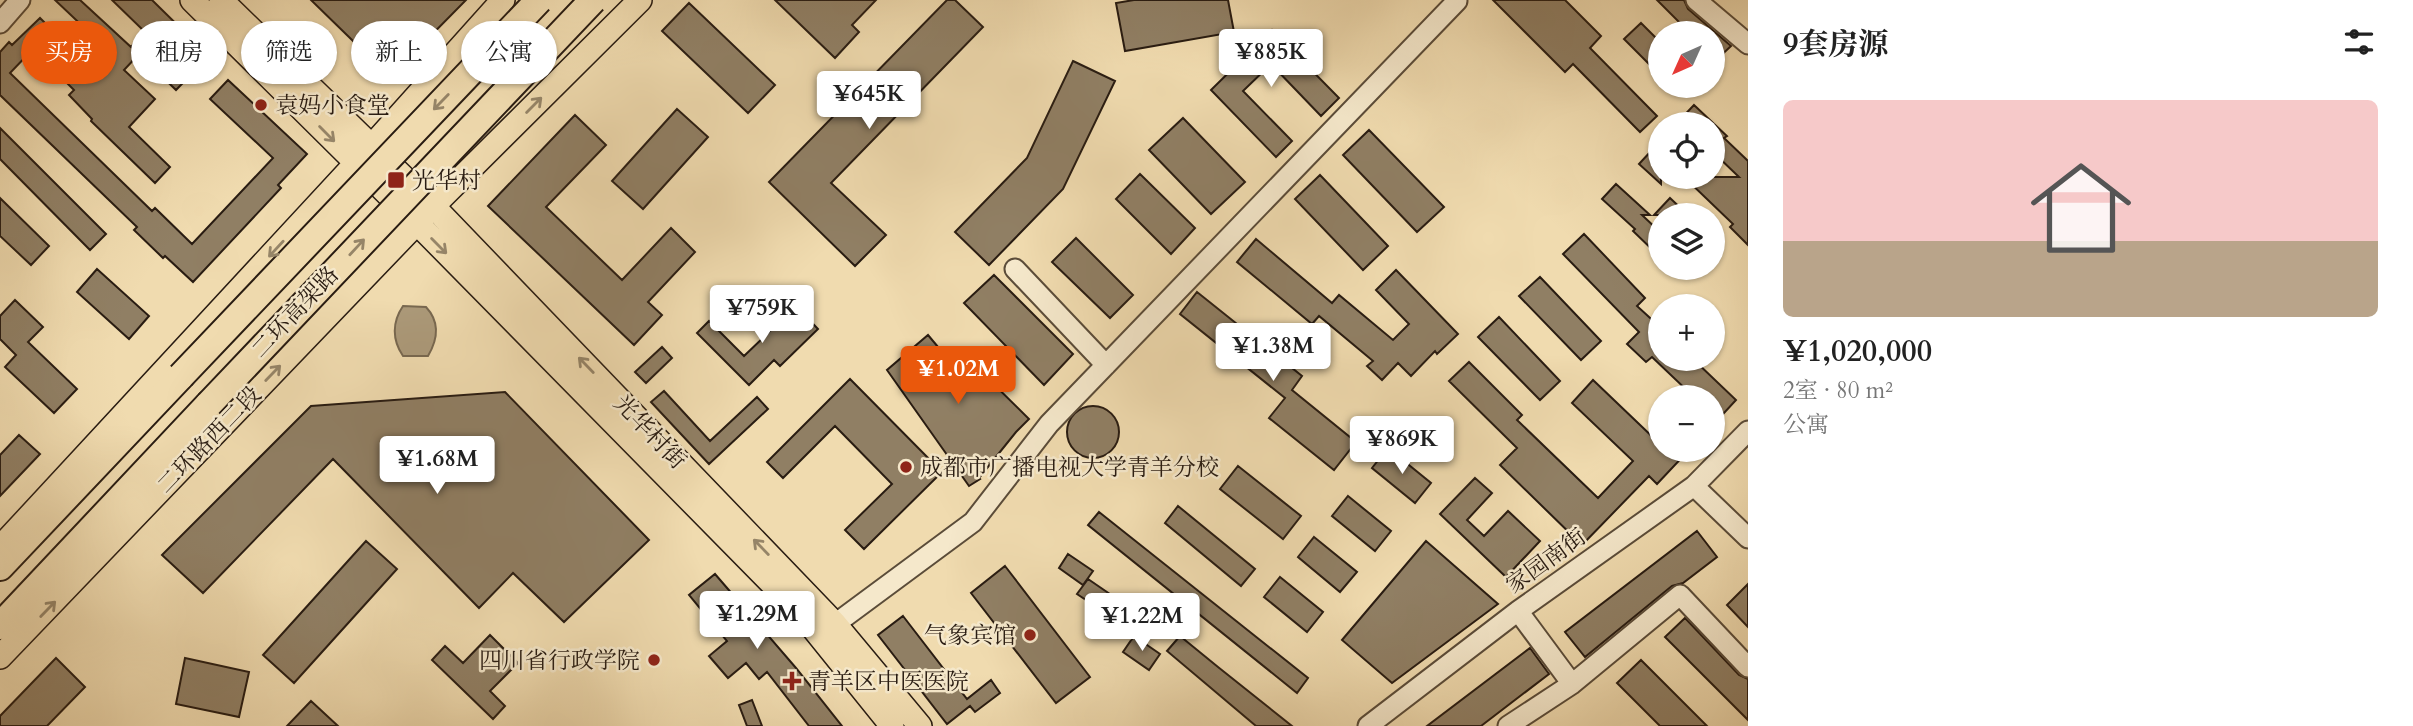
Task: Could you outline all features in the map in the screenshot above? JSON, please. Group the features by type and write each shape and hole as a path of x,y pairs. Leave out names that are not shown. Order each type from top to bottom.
{"highway":[{"name":"二环高架路","path":"0,567 539,0"},
{"name":"二环高架路","path":"0,626 593,0"}],"main road":[{"name":"光华村街","path":"192,0 801,613 827,630 892,726"},
{"name":"光华村街","path":"221,0 433,206 827,630 920,726"},
{"path":"0,548 372,146 503,0"},
{"name":"二环路西二段","path":"0,657 416,223 640,0"}],"street":[{"path":"0,23 20,0"},
{"path":"1696,0 1748,44"},
{"path":"827,630 973,522 1049,424 1457,1"},
{"path":"1015,270 1106,365"},
{"path":"0,584 123,453 181,376"},
{"path":"0,609 139,464 209,404"},
{"name":"家园南街","path":"1368,726 1518,611 1694,486 1748,431"},
{"path":"1694,486 1748,538"},
{"path":"1508,726 1572,684 1679,595 1748,667"},
{"path":"1518,611 1572,684"}],"shaded area":[{"path":"403,306 426,307 434,319 436,331 428,356 403,356 399,350 395,325"}],"building":[{"path":"55,0 80,0 103,21 77,21"},
{"path":"112,0 152,0 173,21 134,21"},
{"path":"311,0 466,0 445,21 351,21 351,39 337,25 337,21 333,21"},
{"path":"775,0 876,0 852,25 859,32 835,58"},
{"path":"947,0 955,0 983,27 831,183 886,235 855,266 769,182"},
{"path":"1134,0 1228,0 1234,32 1125,51 1116,3"},
{"path":"1493,0 1565,0 1601,36 1590,48 1653,112 1648,112 1648,124 1640,132 1573,64 1565,72"},
{"path":"1657,0 1684,0 1688,9 1702,21 1678,21"},
{"path":"689,3 775,85 748,113 662,31"},
{"path":"1641,23 1648,30 1648,63 1624,39"},
{"path":"1272,30 1339,98 1321,116 1271,64 1243,91 1292,141 1276,157 1211,90"},
{"path":"117,34 131,47 131,63 124,70 131,77 131,84 139,84 155,99 129,127 170,167 155,183 91,121 69,95 74,90 68,84 117,84"},
{"path":"21,36 21,62 10,73 152,211 155,208 192,244 273,158 210,99 228,80 307,154 278,185 281,188 193,282 134,230 137,227 0,95 0,52 9,42 12,45"},
{"path":"1073,61 1115,81 1063,189 989,265 955,232 1027,158"},
{"path":"170,84 182,84 176,90"},
{"path":"1694,105 1701,112 1687,112"},
{"path":"677,109 708,137 643,209 612,181"},
{"path":"575,115 606,145 546,207 622,280 671,228 695,252 648,302 662,315 634,345 488,206"},
{"path":"1183,118 1245,182 1211,214 1149,150"},
{"path":"0,128 106,234 90,250 0,159"},
{"path":"1369,130 1444,207 1417,232 1343,155"},
{"path":"1725,139 1748,161 1748,245 1730,227 1733,224 1725,216 1725,203 1711,203 1697,189 1725,189 1725,177 1739,177 1725,164"},
{"path":"1648,154 1648,172 1639,164"},
{"path":"1140,174 1195,228 1171,254 1116,199"},
{"path":"1320,175 1388,246 1363,270 1295,199"},
{"path":"1616,184 1648,213 1642,215 1648,221 1648,245 1633,231 1635,229 1602,199"},
{"path":"0,198 49,246 31,265 0,236"},
{"path":"1584,234 1645,298 1637,306 1648,316 1646,362 1627,344 1639,332 1563,254"},
{"path":"1076,238 1133,295 1110,318 1052,262"},
{"path":"1256,239 1332,303 1339,295 1393,340 1409,324 1376,290 1396,270 1458,334 1437,354 1435,351 1411,376 1398,363 1382,380 1367,366 1373,361 1319,316 1312,324 1237,262"},
{"path":"97,269 149,316 129,339 77,292"},
{"path":"994,275 1073,354 1044,385 964,303"},
{"path":"1540,277 1601,341 1581,360 1519,296"},
{"path":"1197,292 1302,376 1292,390 1356,442 1334,470 1269,418 1285,398 1180,314"},
{"path":"15,300 43,327 28,342 77,389 54,413 5,367 16,355 0,339 0,316"},
{"path":"796,306 818,329 780,366 774,360 749,385 697,333 709,321 744,356"},
{"path":"1499,317 1560,381 1540,400 1478,337"},
{"path":"928,335 948,359 958,349 1029,419 980,479 969,486 887,370"},
{"path":"662,347 672,358 646,383 635,372"},
{"path":"1469,362 1522,415 1517,420 1598,498 1633,461 1572,403 1593,380 1648,433 1648,462 1678,462 1657,484 1649,476 1582,545 1500,465 1517,448 1449,381"},
{"path":"1667,371 1706,371 1720,385 1681,385"},
{"name":"成都市广播电视大学青羊分校","path":"850,379 942,472 864,549 845,530 892,484 835,426 783,478 767,462"},
{"path":"1725,390 1736,400 1725,412"},
{"path":"664,391 710,441 757,397 768,409 709,464 651,402"},
{"path":"505,392 649,540 564,622 513,573 479,608 333,459 203,593 162,555 311,406"},
{"path":"1093,406 1112,413 1119,432 1112,451 1093,458 1074,451 1067,432 1074,413"},
{"path":"19,435 40,454 0,496 0,455"},
{"path":"1388,448 1431,483 1415,503 1372,468"},
{"path":"1238,466 1301,516 1283,539 1220,489"},
{"path":"1475,478 1492,493 1467,520 1484,536 1508,511 1540,541 1506,577 1440,514"},
{"path":"1348,496 1391,531 1375,551 1332,516"},
{"path":"1178,506 1255,569 1241,586 1165,523"},
{"path":"1099,512 1308,678 1297,693 1088,525"},
{"path":"1697,531 1717,557 1683,583 1672,586 1585,657 1565,632"},
{"path":"1314,537 1357,572 1340,592 1298,557"},
{"path":"366,541 397,569 294,683 263,655"},
{"path":"1426,541 1498,604 1392,683 1342,640"},
{"path":"1068,554 1093,571 1083,585 1059,568"},
{"name":"气象宾馆","path":"1005,566 1090,677 1056,703 971,593"},
{"path":"715,574 842,726 809,726 767,672 759,679 746,663 728,678 709,656 727,641 689,595"},
{"path":"1280,577 1323,612 1307,632 1264,597"},
{"path":"1088,579 1120,601 1115,608 1141,626 1132,639 1107,621 1110,616 1077,594"},
{"path":"1748,584 1748,627 1727,605"},
{"path":"903,616 967,699 991,680 1000,693 975,712 970,706 947,724 878,635"},
{"path":"1685,618 1739,675 1748,679 1748,720 1665,637"},
{"path":"490,635 518,663 490,691 505,706 493,719 432,660 445,646 463,663"},
{"path":"1134,636 1160,654 1149,670 1123,652"},
{"path":"1180,636 1292,726 1256,726 1167,651"},
{"path":"1530,648 1549,674 1481,726 1427,726"},
{"path":"56,658 85,687 47,726 0,726 0,716"},
{"path":"185,658 249,672 239,717 176,704"},
{"path":"1641,660 1707,726 1660,726 1617,683"},
{"path":"752,700 762,726 747,726 739,705"},
{"path":"311,701 338,726 287,726"}],"place":[{"name":"袁妈小食堂","path":"261,105"},
{"name":"光华村","path":"396,180"},
{"name":"成都市广播电视大学青羊分校","path":"906,467"},
{"name":"气象宾馆","path":"1030,635"},
{"name":"四川省行政学院","path":"654,660"},
{"name":"青羊区中医医院","path":"792,681"}]}
